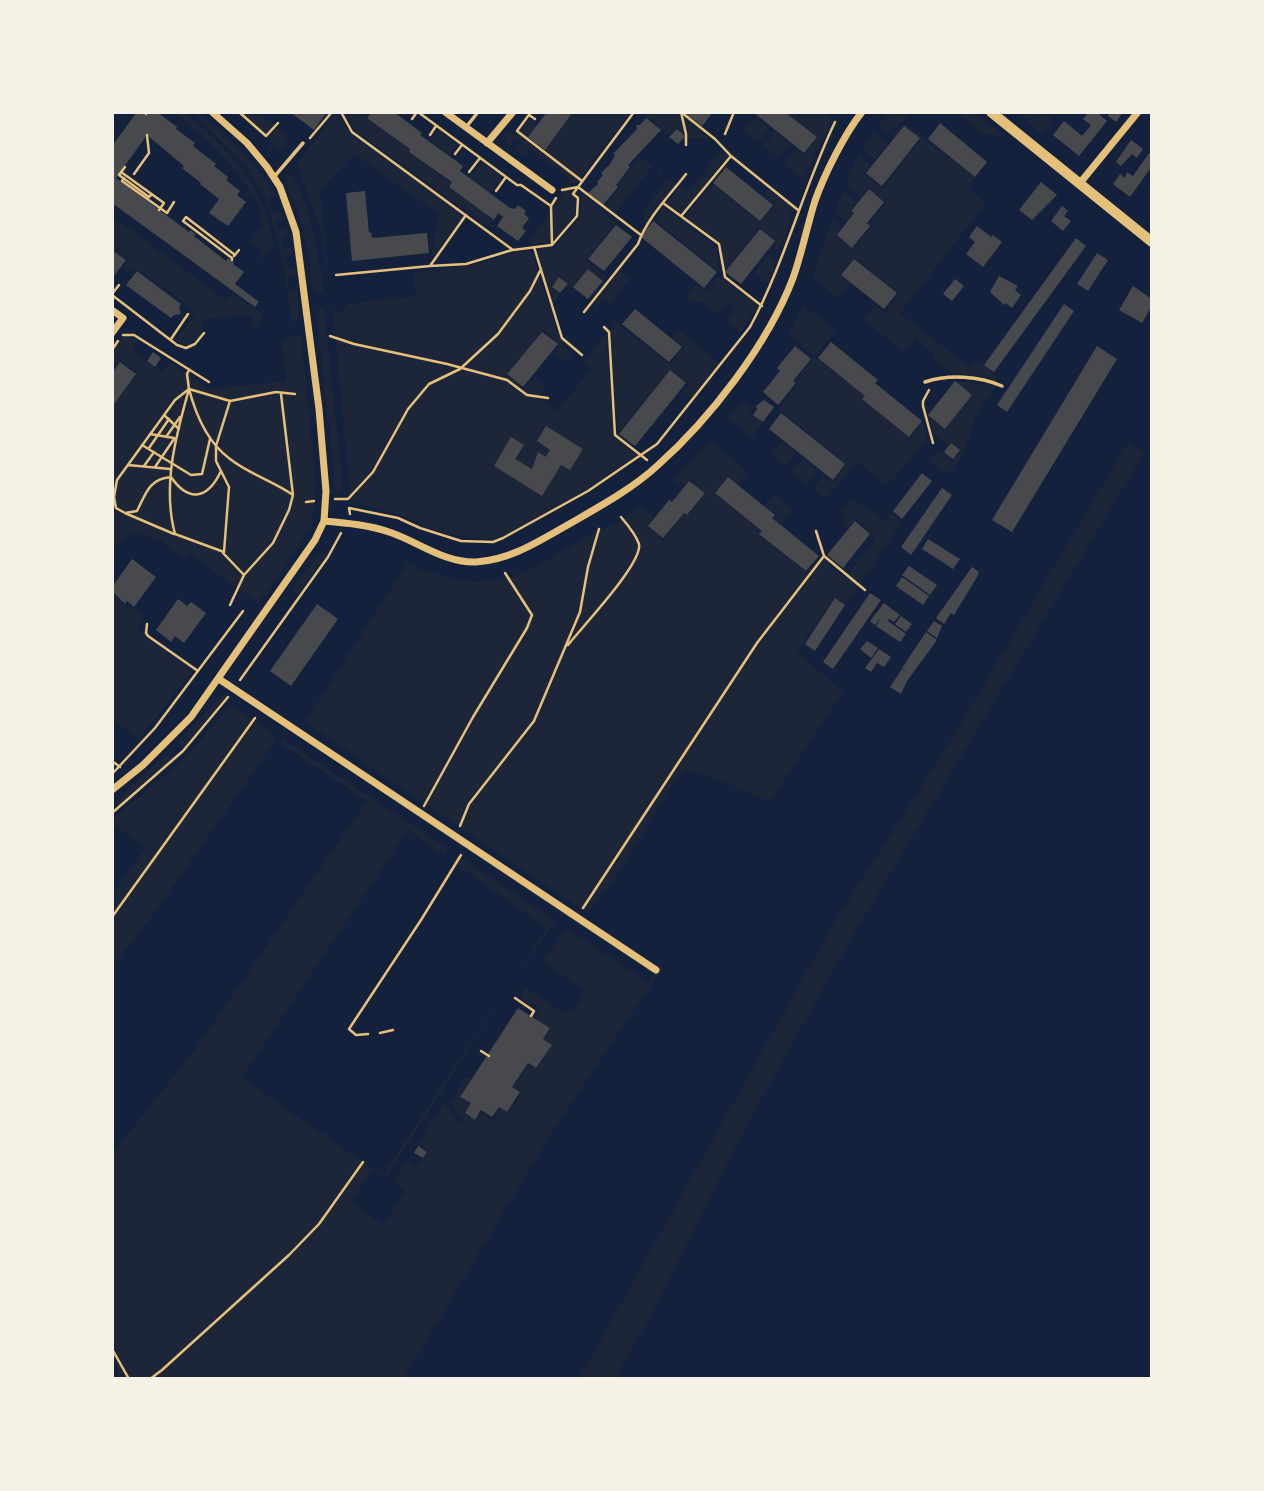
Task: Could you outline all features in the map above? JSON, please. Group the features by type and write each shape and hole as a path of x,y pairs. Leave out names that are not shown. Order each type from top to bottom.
{"main road":[{"path":"991,112 1152,242"}],"street":[{"path":"112,790 170,740 191,717 278,597 315,540 324,521 326,491 319,409 299,247 289,209 274,177 247,143 212,112"},
{"path":"445,112 552,190"},
{"path":"487,143 513,112"},
{"path":"324,521 351,523 393,533 459,562 491,561 534,545 656,467 705,415 748,361 768,330 793,277 816,198 852,125 862,112"},
{"path":"1080,183 1138,112"},
{"path":"112,310 123,318 112,333"},
{"path":"219,679 656,970"}],"lane":[{"path":"466,127 478,112"},
{"path":"274,177 303,143"},
{"path":"925,382 956,377 1002,386"}],"path":[{"path":"239,112 266,136 278,123"},
{"path":"341,112 352,132 513,250"},
{"path":"412,119 417,112 517,185 522,185 551,205 552,245"},
{"path":"336,275 466,264 513,250 552,245 577,216 578,198 573,194 634,112"},
{"path":"681,112 686,145"},
{"path":"681,112 798,209"},
{"path":"725,134 734,112"},
{"path":"535,119 530,113 517,131 583,181"},
{"path":"239,682 328,557 342,532 351,523 349,508 398,517 420,528 461,541 493,542 524,529 588,491 657,444 729,356 762,306 798,209 835,122"},
{"path":"430,135 436,126"},
{"path":"134,174 149,153 147,135"},
{"path":"455,154 462,145"},
{"path":"681,217 731,156"},
{"path":"469,172 480,158"},
{"path":"125,167 119,175 122,180 159,209 167,213 174,202"},
{"path":"121,172 164,203 159,209"},
{"path":"584,312 638,244 641,235 663,203 687,174"},
{"path":"495,191 506,177"},
{"path":"122,180 149,197 151,194"},
{"path":"563,188 578,187 641,235"},
{"path":"663,203 719,244 725,277 762,306"},
{"path":"430,266 466,215"},
{"path":"186,217 233,258 194,231 183,221 186,217"},
{"path":"534,247 562,338 582,355"},
{"path":"233,258 239,250"},
{"path":"348,499 373,472 408,409 429,384 460,369 498,334 530,291 541,269"},
{"path":"119,285 112,294 186,348 195,344 204,333"},
{"path":"171,339 188,314"},
{"path":"604,327 609,332 615,435 656,467"},
{"path":"123,335 135,335 209,382"},
{"path":"330,336 506,380 527,395 548,398"},
{"path":"189,370 187,374 194,408 210,439 230,459 293,495"},
{"path":"933,443 923,401 937,379"},
{"path":"189,389 230,401 249,396 295,394"},
{"path":"175,534 171,519 171,469 175,439 189,389"},
{"path":"189,389 174,400 117,480 114,492 116,508 221,551 244,575"},
{"path":"230,605 244,575 273,544 293,495 281,393"},
{"path":"221,551 224,552 229,487 216,461 216,446 230,401"},
{"path":"166,437 182,414"},
{"path":"164,415 179,429"},
{"path":"148,449 169,419"},
{"path":"150,434 175,439"},
{"path":"155,467 175,439"},
{"path":"142,445 191,475 202,474 210,439"},
{"path":"144,467 154,452"},
{"path":"128,465 171,469"},
{"path":"171,477 179,488 190,494 202,494 215,485 222,471"},
{"path":"125,513 137,511 150,486 159,478 171,477"},
{"path":"564,650 631,568 639,554 639,543 621,517"},
{"path":"455,836 469,804 534,721 580,612 588,567 599,530"},
{"path":"816,531 824,556 865,590"},
{"path":"576,917 757,643 824,556"},
{"path":"420,814 532,615 505,573"},
{"path":"112,774 155,728 243,611"},
{"path":"147,624 148,636 198,671"},
{"path":"112,813 183,751 229,696"},
{"path":"112,917 255,718"},
{"path":"112,761 120,767"},
{"path":"368,1034 356,1035 349,1029 461,855"},
{"path":"515,998 534,1011 531,1016"},
{"path":"380,1033 393,1030"},
{"path":"481,1051 489,1056"},
{"path":"150,1379 304,1239 335,1204 363,1162"},
{"path":"112,1349 129,1379"}],"shaded area":[{"path":"173,112 184,112 216,141 230,155 253,187 269,223 273,244 261,259 258,257 261,251 250,243 264,223 259,219 264,213 261,207 234,168 201,134"},
{"path":"192,112 199,112 231,141 276,195 268,199 273,213 280,211 283,218 275,221 278,231 286,229 289,235 281,238 283,250 291,247 293,254 285,255 288,270 296,268 297,275 288,277 289,290 297,289 299,317 292,324 281,251 265,196 243,163"},
{"path":"239,112 259,112 287,135 288,141 280,151 274,146 266,153 272,143"},
{"path":"337,112 351,133 463,215 430,260 439,214 354,154 320,191 330,289 321,231 297,164"},
{"path":"346,112 371,112 367,118 410,149 408,152 451,183 448,187 493,220 488,227 356,131"},
{"path":"574,112 630,112 577,183 566,184 570,179 529,148 523,156 516,151 522,143 515,138 507,146 505,138 509,133 515,135 529,119 538,125 528,138 545,150"},
{"path":"641,112 678,112 711,139 693,138 677,145 686,135 677,128 668,136"},
{"path":"787,112 824,112 833,119 804,179 784,164 795,149 804,155 818,138"},
{"path":"888,112 901,112 908,118 889,133 878,125"},
{"path":"957,112 974,112 1003,136 983,134"},
{"path":"1019,112 1045,112 1053,119 1041,134"},
{"path":"755,116 769,128 757,142 743,130"},
{"path":"905,123 975,178 967,187 986,203 900,313 971,368 978,360 992,371 997,379 976,416 964,452 953,468 945,474 929,462 938,450 953,459 961,450 951,442 948,445 932,432 928,415 945,429 972,395 955,381 988,385 989,377 951,373 932,358 935,355 916,338 904,352 863,319 876,305 885,312 899,294 854,257 840,274 850,284 838,298 812,277 833,218 842,227 836,235 853,249 886,203 868,188 861,196 845,185 859,154 871,165 864,173 883,187 921,140 905,125 894,138 891,135"},
{"path":"438,130 457,144 449,155 430,141"},
{"path":"775,132 790,145 779,158 763,146"},
{"path":"873,132 888,144 875,159 862,149"},
{"path":"721,150 728,156 681,214 667,203 679,186 687,191 695,185"},
{"path":"640,157 653,166 615,213 605,205 620,187 617,184"},
{"path":"482,162 502,177 490,193 470,178"},
{"path":"662,168 660,173 675,184 645,225 644,211 666,181 658,174"},
{"path":"290,173 298,185 309,215 324,293 316,292 312,287 309,255 302,225 284,176"},
{"path":"713,184 760,222 775,203 764,193 768,188 790,206 788,212 793,215 778,253 774,249 777,242 759,228 725,270 720,243 684,217"},
{"path":"575,188 570,195 576,200 575,215 553,242 528,245 565,189"},
{"path":"581,192 616,223 586,260 606,277 604,280 588,268 572,287 559,276 551,287 560,295 552,305 537,250 555,247 581,216"},
{"path":"844,192 857,202 850,211 853,214 847,220 835,212"},
{"path":"664,207 716,247 721,274 655,220"},
{"path":"112,216 225,300 232,294 263,314 258,326 252,327 251,315 203,319 200,336 186,345 175,341 195,313 183,305 185,302 133,267 127,273 123,268 128,260 112,249"},
{"path":"532,251 558,335 571,354 564,362 554,355 560,346 543,330 506,374 524,389 535,377 546,387 539,397 556,411 592,369 584,362 606,334 614,436 639,457 526,526 502,536 483,539 437,532 402,515 351,501 332,306 336,312 342,312 348,304 416,296 416,272 475,265 513,253"},
{"path":"768,255 776,263 768,283 754,272"},
{"path":"619,270 630,278 611,304 603,298 596,308 594,305"},
{"path":"719,275 758,306 741,332 727,321 735,309 728,303 719,314 701,302 691,302 686,298 696,284 707,291"},
{"path":"803,305 836,330 815,356 789,335"},
{"path":"324,308 343,484 341,492 336,493 316,310"},
{"path":"615,322 670,364 683,347 672,338 678,329 720,364 691,399 683,391 689,385 670,370 618,433 610,331"},
{"path":"301,336 316,485 311,527 266,595 257,601 190,552 184,559 160,540 133,533 112,549 112,408 138,373 121,360 112,367 112,352 123,337 138,340 133,350 162,373 170,362 210,389 286,381 282,342 288,337"},
{"path":"812,359 819,359 866,396 863,400 910,438 923,423 928,437 891,482 883,482 857,462 826,499 813,489 823,476 832,482 846,464 778,409 798,384 795,381"},
{"path":"743,401 753,407 749,412 763,423 752,437 728,419"},
{"path":"710,441 748,472 738,484 728,477 714,493 763,531 761,536 807,573 821,557 846,578 875,538 856,519 847,528 841,523 846,518 841,512 851,500 858,505 860,503 885,521 892,513 902,521 847,604 835,598 803,642 798,653 843,692 769,802 721,780 687,770 676,779 614,880 587,913 305,722 407,564 464,581 508,578 549,559 599,529 616,524 640,506 653,518 647,526 664,540 684,513 687,516 706,493 690,480 683,486 673,479"},
{"path":"782,441 796,453 786,466 771,454"},
{"path":"1128,443 1144,453 850,940 752,1115 664,1290 615,1379 579,1379 835,922 952,739"},
{"path":"803,458 818,471 806,485 791,472"},
{"path":"774,494 793,509 781,524 774,519 777,515 765,506"},
{"path":"320,550 327,554 297,596 291,591"},
{"path":"112,593 127,607 129,605 145,617 137,630 193,670 139,739 112,719"},
{"path":"222,694 228,694 183,748 178,743"},
{"path":"231,706 274,733 272,737 276,740 152,916 112,967 112,895 146,847 112,824 112,819 179,764"},
{"path":"283,739 448,849 444,855 408,830 241,1078 372,1168 384,1173 547,928 453,862 457,855 556,921 516,976 387,1176 373,1169 351,1202 383,1225 405,1192 394,1181 407,1161 417,1167 422,1159 414,1153 423,1159 428,1152 417,1145 444,1103 455,1120 461,1124 464,1120 450,1103 466,1078 470,1079 459,1097 470,1104 464,1113 475,1120 481,1112 493,1120 500,1108 508,1113 521,1093 513,1087 528,1064 537,1069 552,1045 544,1039 551,1028 535,1018 541,1008 522,1000 520,995 525,987 564,1014 575,1009 581,1001 579,995 582,989 543,961 567,928 648,982 661,966 663,967 551,1133 403,1379 120,1379 112,1359 112,1154 197,1047 367,801 280,743"},
{"path":"170,752 173,758 112,810 118,804 118,797"}],"building":[{"path":"137,112 157,112 177,127 176,129 195,143 193,146 228,177 226,180 240,191 237,195 246,202 228,226 209,213 219,199 147,135 116,178 189,232 190,230 196,234 194,236 226,261 228,258 234,262 233,264 244,272 235,284 259,302 255,307 112,203 112,146"},
{"path":"290,112 324,112 326,113 314,130"},
{"path":"372,112 394,112 463,166 460,171 510,208 515,209 518,205 526,211 524,214 529,218 522,228 526,231 518,241 497,226 503,217 498,213 494,220 449,187 452,182 367,118"},
{"path":"547,112 573,112 545,150 528,137"},
{"path":"713,112 702,126 686,114"},
{"path":"753,112 785,112 817,137 804,153"},
{"path":"1089,112 1101,112 1099,114 1107,121 1079,156 1053,135 1064,121 1082,136 1091,125 1083,119"},
{"path":"1110,112 1123,112 1116,122 1108,116"},
{"path":"646,118 661,130 628,165 630,167 616,185 618,187 603,205 588,193 598,184 603,175 601,173 615,155 613,154 637,129 636,125 640,125"},
{"path":"940,123 987,162 975,177 928,139"},
{"path":"904,126 920,138 882,186 866,173"},
{"path":"677,129 685,136 678,144 669,137"},
{"path":"1131,140 1143,149 1137,158 1132,154 1121,166 1116,162"},
{"path":"1149,153 1152,155 1152,166 1130,197 1113,184 1120,174 1125,178 1127,172 1133,176"},
{"path":"726,167 773,205 760,221 713,183"},
{"path":"1041,182 1057,195 1032,220 1019,210"},
{"path":"869,189 884,202 867,223 870,226 852,248 837,235 854,213 851,211"},
{"path":"365,191 369,233 371,232 372,238 427,233 429,253 352,261 346,193"},
{"path":"1062,206 1068,211 1064,216 1071,221 1063,231 1051,221"},
{"path":"653,221 717,272 704,288 641,237"},
{"path":"616,225 632,237 604,271 588,259"},
{"path":"977,226 1002,242 983,267 966,254 975,242 969,237"},
{"path":"760,229 775,241 741,284 725,272"},
{"path":"1076,238 1086,246 994,372 984,365"},
{"path":"112,250 126,260 114,276 112,275"},
{"path":"1097,253 1108,260 1088,291 1077,284"},
{"path":"854,259 897,293 884,309 841,275"},
{"path":"588,269 603,281 588,299 573,287"},
{"path":"137,271 181,304 181,314 171,318 126,285"},
{"path":"999,276 1018,286 1015,290 1021,295 1012,308 1006,303 1004,305 990,292"},
{"path":"559,277 568,284 560,293 552,287"},
{"path":"955,279 964,286 952,301 943,294"},
{"path":"1133,286 1152,299 1152,306 1142,323 1119,310"},
{"path":"1064,304 1074,311 1007,412 997,405"},
{"path":"635,309 682,347 669,362 622,324"},
{"path":"542,332 558,344 523,387 507,374"},
{"path":"831,342 878,380 875,383 922,421 909,437 862,399 865,396 818,358"},
{"path":"795,346 811,359 778,405 763,392 780,371 777,368"},
{"path":"1097,346 1117,359 1012,532 992,520"},
{"path":"153,352 161,358 155,367 147,361"},
{"path":"120,362 136,374 112,407 112,373"},
{"path":"670,370 686,383 635,446 619,434"},
{"path":"955,381 972,395 945,429 928,415"},
{"path":"764,400 774,407 763,422 753,415 756,406"},
{"path":"781,413 845,464 833,480 769,429"},
{"path":"546,426 583,449 570,470 561,465 542,496 494,466 511,437 524,445 515,459 532,469 538,452 546,457 550,450 537,441"},
{"path":"951,443 960,450 953,459 944,452"},
{"path":"922,473 932,481 902,519 893,511"},
{"path":"728,477 775,515 772,518 819,556 806,571 759,534 762,531 715,493"},
{"path":"689,481 705,493 663,538 648,526"},
{"path":"942,488 952,495 911,555 901,547"},
{"path":"855,521 870,534 843,568 827,555"},
{"path":"928,539 960,559 953,569 922,549"},
{"path":"132,559 156,577 134,607 127,601 125,604 112,591 112,587"},
{"path":"909,566 937,585 930,595 902,575"},
{"path":"972,567 979,572 977,577 954,615 951,613 944,624 936,618"},
{"path":"902,577 929,596 923,605 896,586"},
{"path":"870,593 881,600 833,669 823,662"},
{"path":"835,598 845,605 815,651 805,644"},
{"path":"178,599 187,606 191,602 206,613 184,643 175,636 171,642 156,630"},
{"path":"884,603 900,615 894,622 889,619 888,621 906,634 900,642 876,626 882,616 875,625 870,621"},
{"path":"317,604 338,619 291,686 270,671"},
{"path":"901,616 912,624 906,632 895,624"},
{"path":"934,621 942,626 937,638 927,631"},
{"path":"926,632 937,640 907,681 901,694 890,687 902,669 908,673 902,668"},
{"path":"867,641 878,648 871,658 860,649"},
{"path":"879,649 891,657 884,667 877,663 871,672 865,668"},
{"path":"518,1008 550,1028 543,1039 552,1045 536,1068 528,1063 512,1087 520,1092 507,1112 499,1107 492,1117 481,1110 475,1120 465,1113 471,1103 460,1097"},
{"path":"418,1146 427,1152 423,1158 414,1153"}]}
